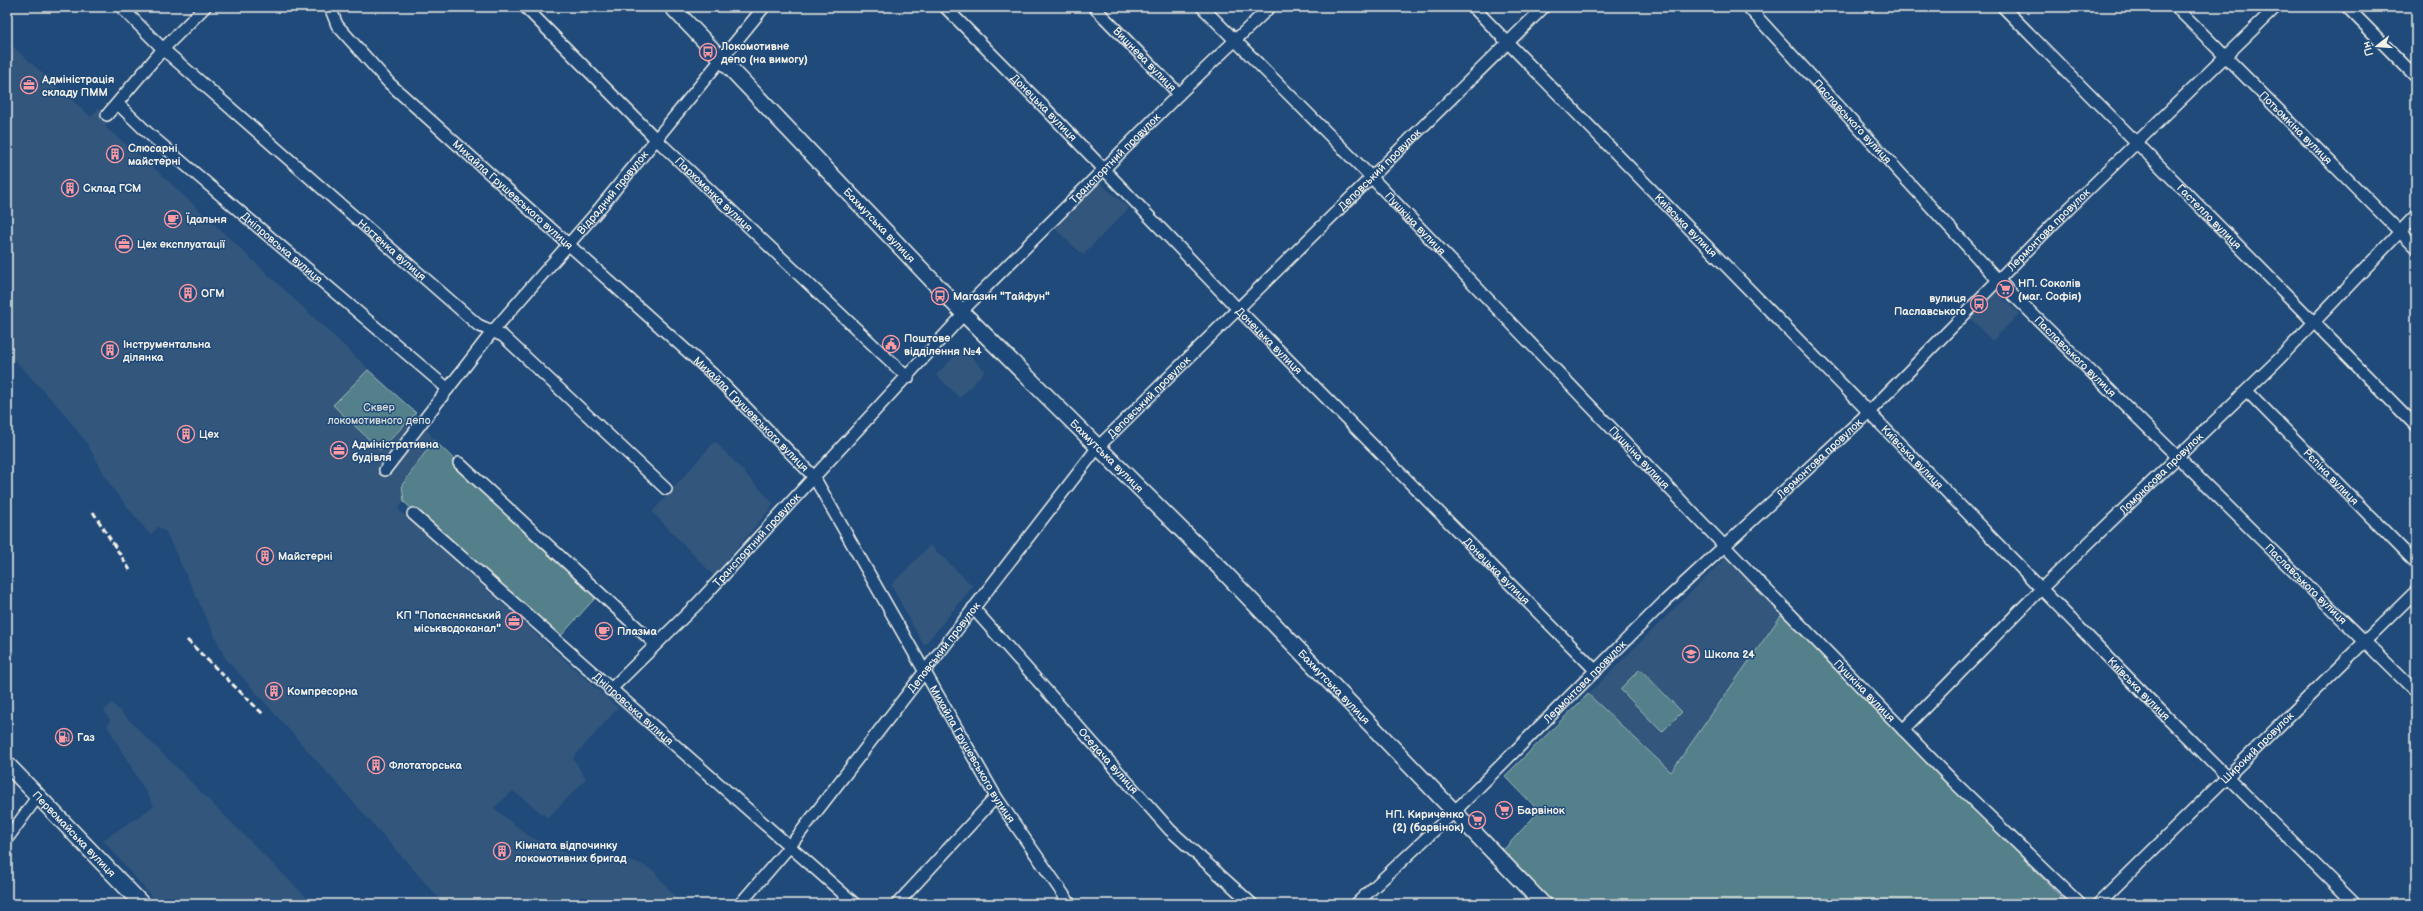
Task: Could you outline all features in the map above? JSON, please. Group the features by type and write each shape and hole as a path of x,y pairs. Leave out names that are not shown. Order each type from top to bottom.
{"street":[{"name":"Ногтенка вулиця","path":"121,7 163,49 478,325 503,336 666,489"},
{"path":"106,115 118,104 163,49 205,7"},
{"name":"Михайла Грушевського вулиця","path":"330,7 337,25 389,82 570,243 717,378 814,477 996,796 1026,843 1070,904"},
{"name":"Пархоменка вулиця","path":"525,7 656,138 908,378"},
{"name":"Бахмутська вулиця","path":"672,7 723,58 963,313 1222,570 1543,904"},
{"name":"Відрадний провулок","path":"385,470 492,332 570,243 764,7"},
{"name":"Донецька вулиця","path":"945,7 1104,169 1238,309 1596,671"},
{"name":"Вишнева вулиця","path":"1094,7 1179,94"},
{"name":"Пушкіна вулиця","path":"1202,7 1372,178 1903,730 1953,781 2080,904"},
{"name":"Транспортний провулок","path":"610,690 699,602 908,378 963,313 1179,94 1270,7"},
{"name":"Київська вулиця","path":"1473,7 1508,41 2150,700 2355,904"},
{"name":"Деповський провулок","path":"740,904 790,846 924,670 974,608 1098,447 1544,7"},
{"name":"Паславського вулиця","path":"1748,7 1998,280 2365,640 2416,692"},
{"name":"Гастелло вулиця","path":"2003,7 2416,426"},
{"name":"Потьомкіна вулиця","path":"2176,7 2416,248"},
{"name":"Лермонтова провулок","path":"1356,904 1455,811 1664,602 1869,412 1998,280 2276,7"},
{"path":"2347,7 2416,77"},
{"name":"Дніпровська вулиця","path":"118,104 148,133 448,389"},
{"name":"Ломоносова провулок","path":"1903,730 2042,588 2247,391 2416,215"},
{"name":"Рєпіна вулиця","path":"2247,391 2416,563"},
{"path":"459,463 656,644"},
{"name":"Дніпровська вулиця","path":"412,514 610,690 855,904"},
{"name":"Широкий провулок","path":"2098,904 2416,591"},
{"name":"Оседача вулиця","path":"974,608 1170,830 1252,904"},
{"name":"Первомайська вулиця","path":"7,764 135,901"},
{"path":"7,839 38,796"},
{"path":"897,904 996,796"}],"shaded area":[{"path":"7,41 91,117 98,108 112,119 105,127 150,164 416,413 434,440 402,484 404,502 398,509 618,708 573,758 586,779 548,818 513,791 494,808 529,836 574,857 605,856 639,863 654,871 681,904 444,904 225,658 166,532 158,527 150,535 112,488 86,442 61,410 7,352"},
{"path":"1100,183 1129,208 1083,255 1055,229"},
{"path":"1996,291 2019,314 1992,341 1970,318"},
{"path":"963,348 985,371 960,398 936,375"},
{"path":"715,441 774,504 714,576 652,512"},
{"path":"930,545 973,586 924,646 891,585"},
{"name":"Школа 24","path":"1727,556 1782,614 1671,772 1588,694"},
{"path":"112,703 313,904 158,904 103,840 154,806 107,726 110,721 104,710"}],"green space":[{"name":"Сквер локомотивного депо","path":"368,370 416,413 380,450 333,405"},
{"path":"434,440 596,597 559,638 404,502 402,485"},
{"path":"1782,614 2068,904 1545,904 1497,857 1539,811 1505,776 1588,694 1671,772"},
{"path":"1640,669 1682,712 1662,732 1620,689"}],"railway":[{"path":"93,512 130,570"},
{"path":"187,640 263,714"}],"place":[{"name":"Локомотивне депо (на вимогу)","path":"708,52"},
{"name":"Адміністрація складу ПММ","path":"29,85"},
{"name":"Слюсарні майстерні","path":"115,154"},
{"name":"Склад ГСМ","path":"70,188"},
{"name":"Їдальня","path":"173,219"},
{"name":"Цех експлуатації","path":"124,244"},
{"name":"НП. Соколів (маг. Софія)","path":"2005,289"},
{"name":"ОГМ","path":"188,293"},
{"name":"Магазин \"Тайфун\"","path":"940,296"},
{"name":"вулиця Паславського","path":"1979,304"},
{"name":"Поштове відділення №4","path":"891,344"},
{"name":"Інструментальна ділянка","path":"110,350"},
{"name":"Цех","path":"186,434"},
{"name":"Адміністративна будівля","path":"339,450"},
{"name":"Майстерні","path":"265,556"},
{"name":"КП \"Попаснянський міськводоканал\"","path":"514,621"},
{"name":"Плазма","path":"604,631"},
{"name":"Школа 24","path":"1691,654"},
{"name":"Компресорна","path":"274,691"},
{"name":"Газ","path":"64,737"},
{"name":"Флотаторська","path":"376,765"},
{"name":"Барвінок","path":"1504,810"},
{"name":"НП. Кириченко (2) (барвінок)","path":"1477,820"},
{"name":"Кімната відпочинку локомотивних бригад","path":"502,851"}]}
